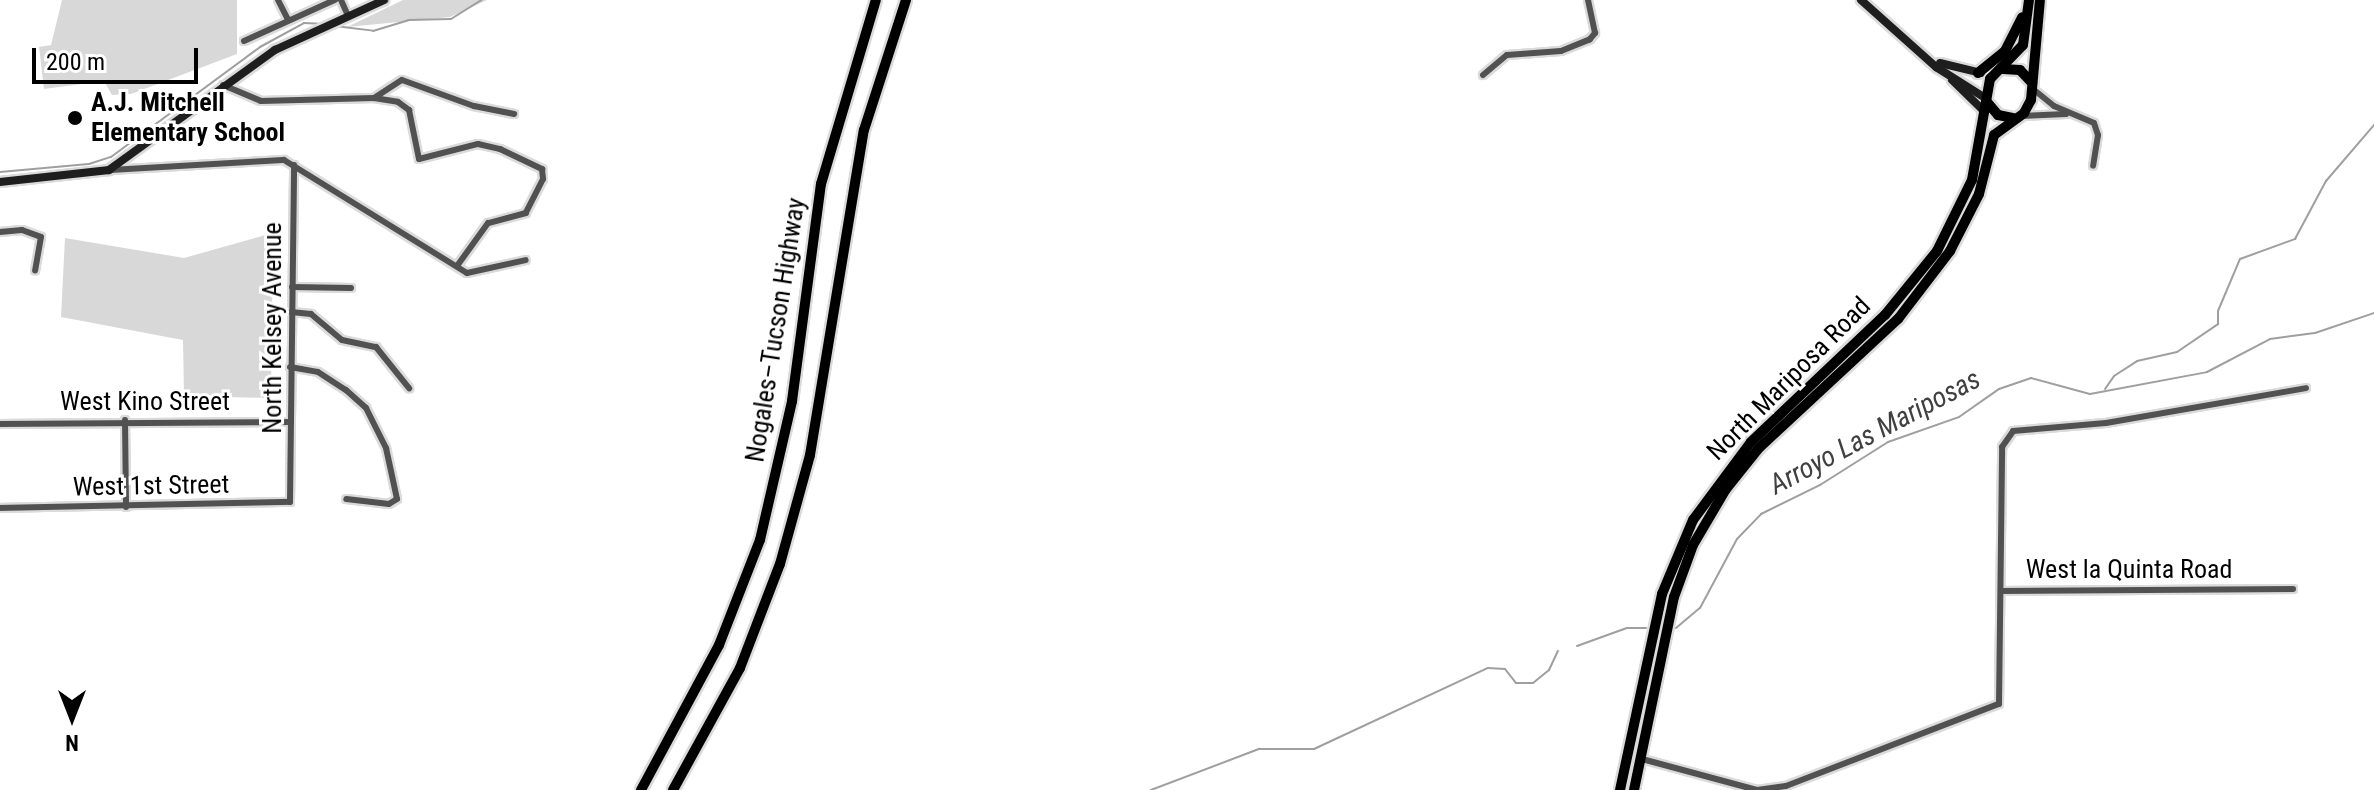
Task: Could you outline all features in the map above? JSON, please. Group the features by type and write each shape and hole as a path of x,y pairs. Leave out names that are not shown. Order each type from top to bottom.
{"highway":[{"name":"Nogales–Tucson Highway","path":"641,790 719,645 760,540 792,401 821,184 876,0"},
{"name":"Nogales–Tucson Highway","path":"673,790 740,668 784,550 810,455 854,172 880,72 906,0"},
{"name":"North Mariposa Road","path":"1634,790 1642,759 1656,625 1685,536 1715,485 1751,442 1897,302 1945,237 1972,180 1986,104 1998,71 2023,45 2028,0"},
{"path":"1978,73 2012,43 2028,0"},
{"name":"North Mariposa Road","path":"1620,790 1655,653 1693,545 1726,489 1759,448 1898,319 1949,253 1979,194 1994,135 2017,117 2033,87 2040,0"},
{"path":"1998,71 2020,70 2033,87"},
{"path":"1986,104 1998,115 2017,117"},
{"path":"1945,237 1949,253"},
{"path":"1897,302 1898,319"},
{"path":"1824,371 1824,388"},
{"path":"1627,790 1642,759"}],"street":[{"path":"278,0 288,20"},
{"path":"244,41 321,3 335,0"},
{"path":"341,0 348,16"},
{"path":"109,170 275,50 384,0"},
{"path":"1483,75 1507,55 1561,51 1590,39 1595,33 1588,0"},
{"path":"1861,0 1936,67 1986,104"},
{"path":"1923,53 1948,67 1978,73 1998,71"},
{"path":"1936,67 1986,104"},
{"path":"374,98 402,80 474,106 514,114"},
{"path":"223,85 261,101 374,98 405,106 416,156 435,156 470,145 500,149 536,165 543,179 522,217 488,223 457,266"},
{"path":"2033,87 2074,114"},
{"path":"2017,117 2074,114 2089,118 2097,128 2093,166"},
{"path":"136,149 145,168"},
{"path":"0,182 109,170 275,159 294,165 472,275 526,260"},
{"name":"North Kelsey Avenue","path":"294,165 290,367 294,491"},
{"path":"0,232 22,230 41,237 35,270"},
{"path":"292,287 351,288"},
{"path":"291,312 311,314 342,340 376,347 409,388"},
{"path":"290,367 329,378 366,408 386,448 398,493 389,504 346,499"},
{"path":"2002,591 2002,447 2013,431 2106,423 2306,388"},
{"path":"125,420 126,507"},
{"name":"West Kino Street","path":"0,424 125,420 291,422"},
{"name":"West 1st Street","path":"0,508 282,504 290,502 294,491"},
{"name":"West la Quinta Road","path":"1642,759 1757,790 1775,789 1999,704 2002,591 2293,589"}],"shaded area":[{"path":"62,0 237,0 237,54 131,94 112,95 104,81 44,89 39,47 51,45"},
{"path":"403,0 487,0 450,17 347,27"},
{"path":"273,233 271,398 184,396 183,340 61,317 65,238 184,258"}],"waterway":[{"path":"335,26 373,31 408,20 451,19 482,0"},
{"path":"0,172 89,164 111,157 260,47 304,23 325,24"},
{"path":"2105,389 2114,376 2137,361 2177,352 2218,324 2218,311 2240,259 2295,239 2326,181 2374,125"},
{"name":"Arroyo Las Mariposas","path":"1676,628 1700,608 1737,539 1761,514 1820,485 1888,442 1959,417 1999,389 2031,378 2090,394 2207,372 2270,339 2315,333 2374,313"},
{"path":"1577,646 1627,628 1646,628"},
{"path":"1151,790 1259,749 1314,749 1488,668 1505,669 1516,683 1533,683 1549,670 1558,651"}],"place":[{"name":"A.J. Mitchell Elementary School","path":"75,118"}]}
